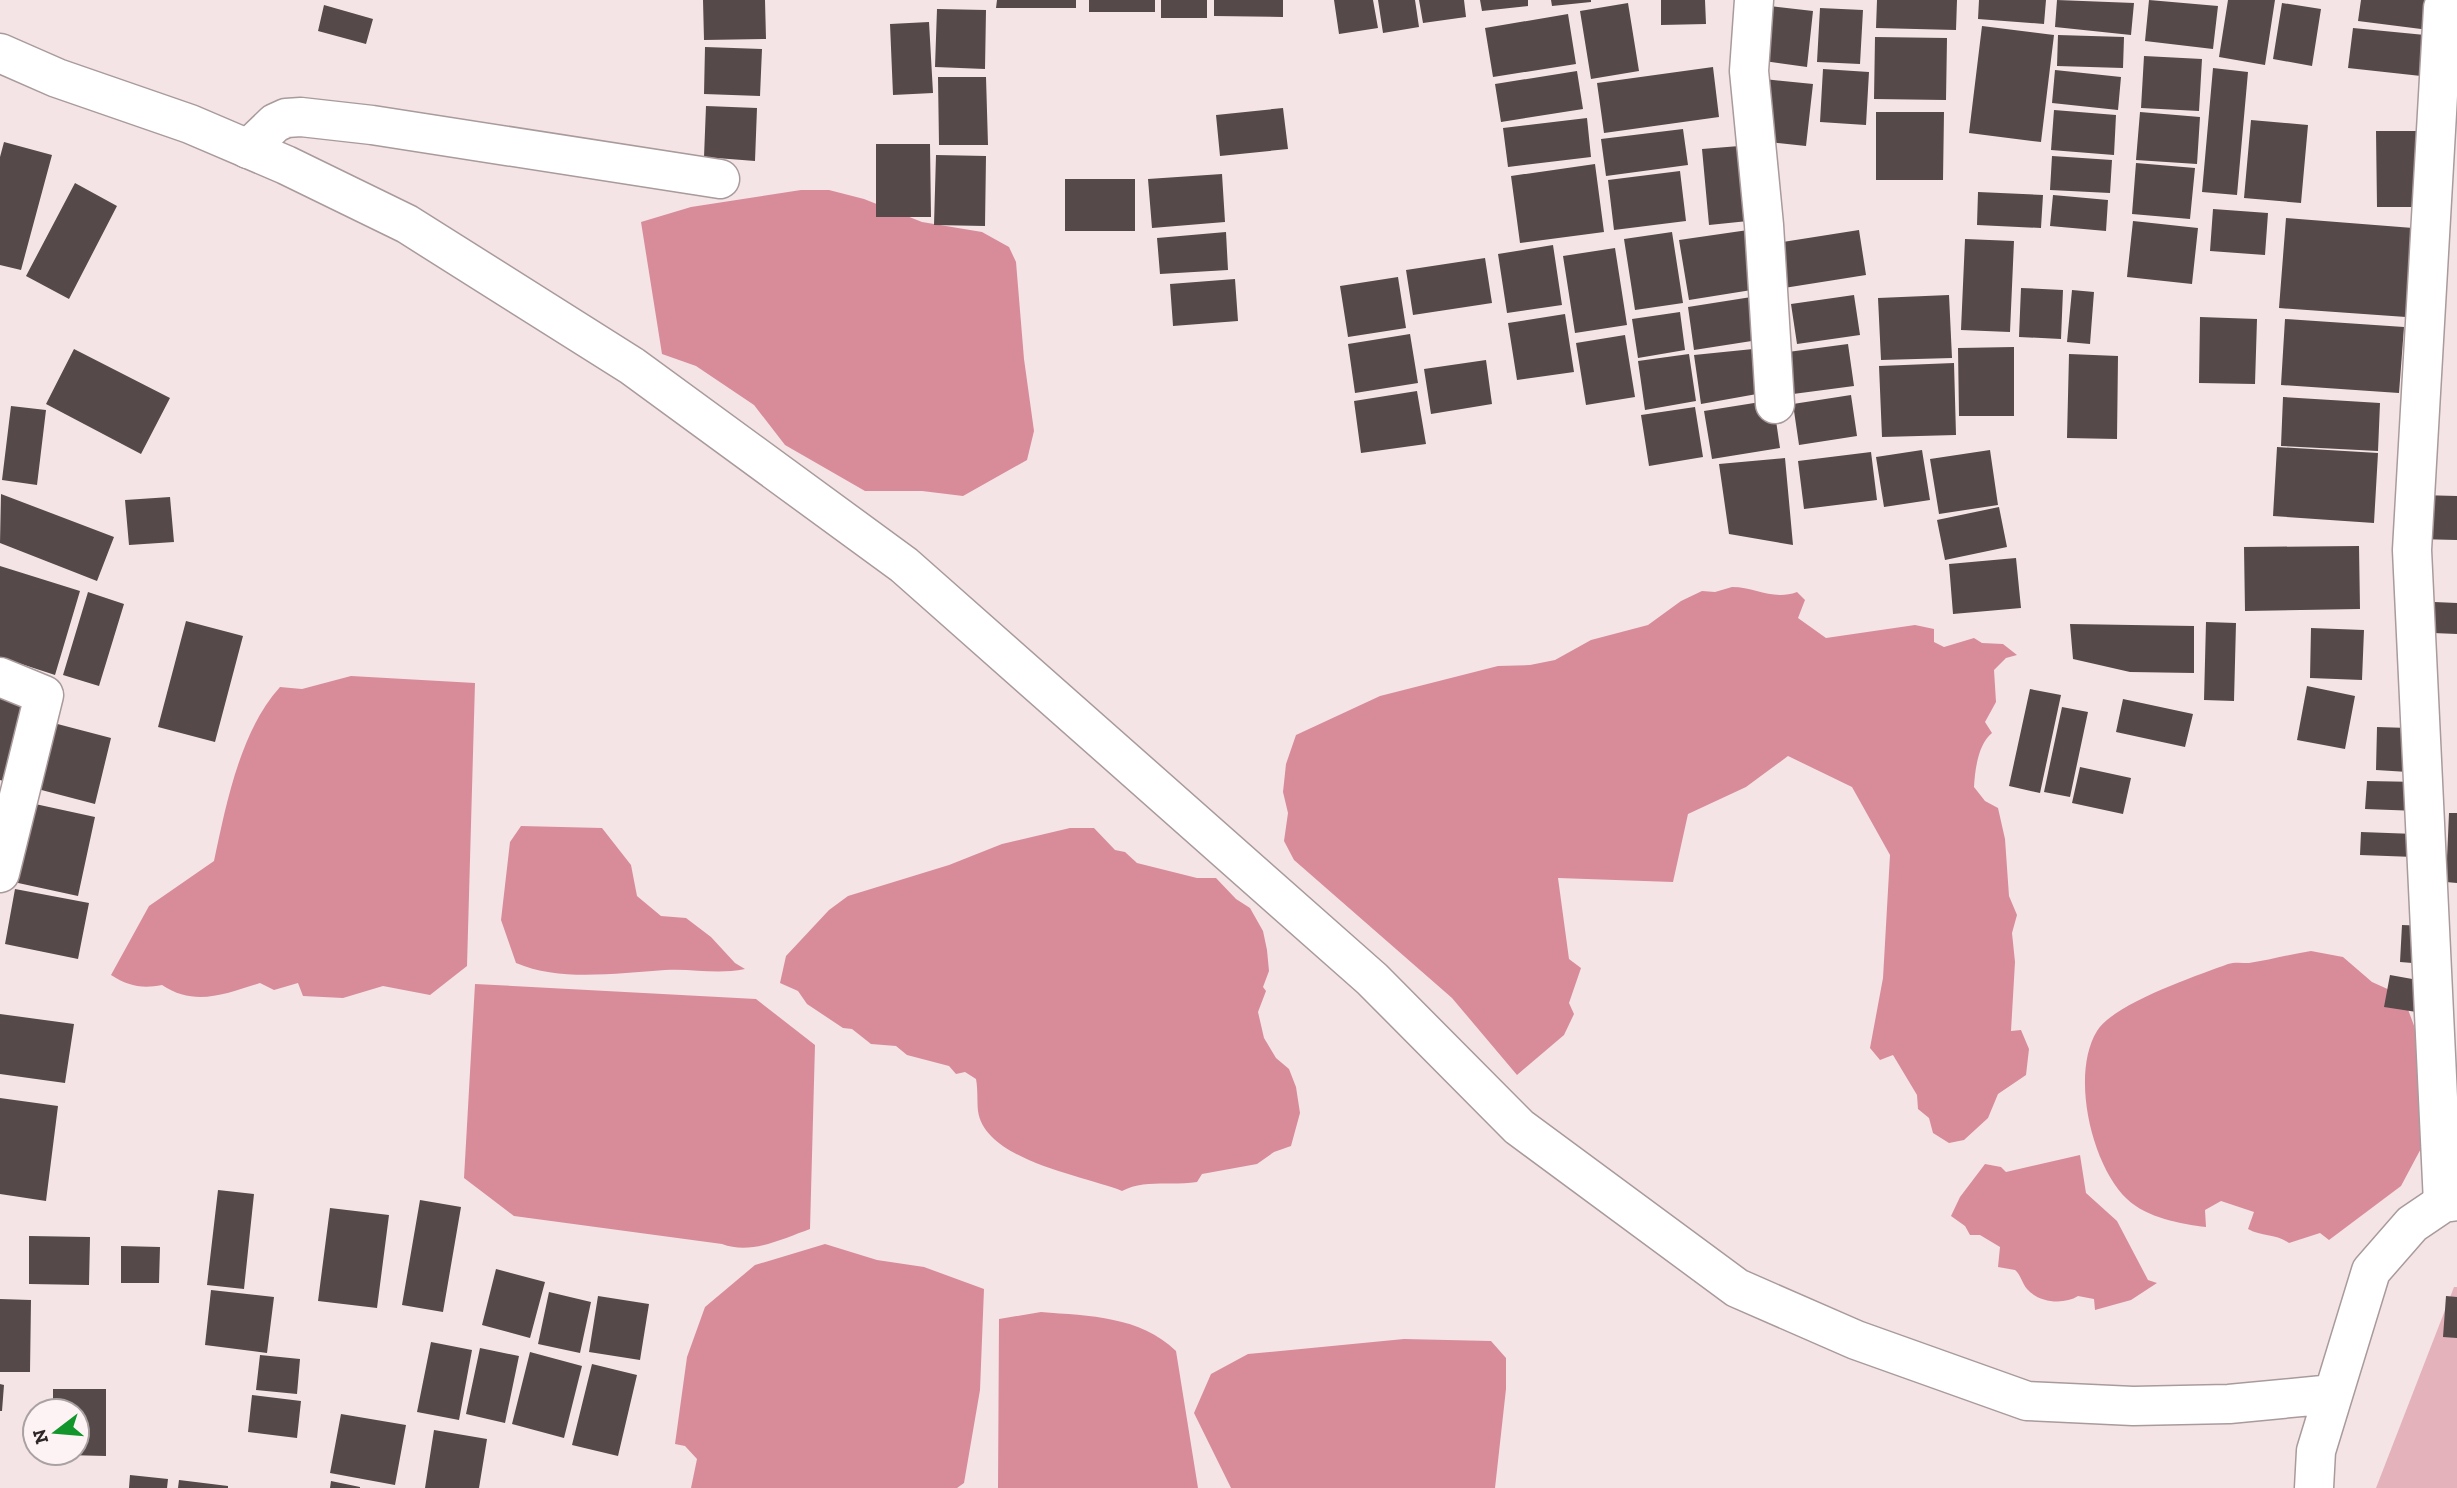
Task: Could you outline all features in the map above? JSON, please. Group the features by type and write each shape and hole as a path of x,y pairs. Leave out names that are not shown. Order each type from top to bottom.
{"street":[{"path":"1754,0 1749,71 1764,225 1775,404"},
{"path":"2314,1488 2316,1451 2371,1271 2412,1224 2450,1202 2412,550 2443,8 2446,0"},
{"path":"0,53 248,149 407,224 632,366 904,565 1372,979 1519,1127 1737,1288 1856,1340 2027,1401 2147,1406 2229,1404 2333,1394"},
{"path":"248,149 275,123 286,118 301,117 372,125 720,179"},
{"path":"0,677 44,695 0,873"}],"shaded area":[{"path":"801,190 829,190 864,199 922,222 982,232 1009,247 1016,262 1024,359 1034,431 1027,460 963,496 922,491 865,491 785,445 754,405 696,366 662,354 641,222 691,207"},
{"path":"1732,587 1780,595 1797,592 1805,600 1798,618 1826,638 1915,625 1934,629 1934,642 1944,647 1974,638 1982,643 2003,644 2017,655 2006,658 1994,670 1996,702 1985,722 1992,733 1980,750 1974,787 1985,801 1998,808 2005,839 2009,896 2017,915 2012,933 2015,962 2011,1031 2021,1030 2029,1049 2026,1075 1998,1094 1988,1118 1964,1140 1949,1143 1933,1133 1929,1118 1918,1109 1917,1095 1893,1055 1880,1060 1870,1048 1883,978 1890,855 1852,787 1788,756 1746,787 1688,814 1673,882 1558,878 1569,959 1581,968 1569,1003 1574,1014 1564,1035 1517,1075 1452,998 1294,860 1284,841 1288,813 1283,792 1286,764 1296,735 1380,696 1498,666 1530,665 1555,660 1591,640 1648,625 1681,601 1702,591 1715,592"},
{"path":"351,676 475,683 467,966 430,995 383,986 343,998 303,996 298,983 274,990 260,983 222,994 186,996 162,985 135,986 111,975 149,906 214,861 236,769 254,725 280,687 302,689"},
{"path":"521,826 602,828 631,865 637,896 661,916 686,918 745,969 570,974 551,973 516,963 501,920 510,842"},
{"path":"1070,828 1094,828 1115,850 1125,852 1137,863 1197,878 1216,878 1236,899 1250,908 1263,931 1267,950 1269,971 1263,987 1266,991 1258,1012 1264,1038 1276,1058 1289,1069 1296,1087 1300,1113 1291,1146 1274,1152 1257,1164 1202,1174 1197,1182 1139,1185 1122,1191 1062,1172 1017,1154 998,1142 985,1128 978,1111 976,1079 965,1072 956,1074 949,1066 907,1055 896,1046 871,1044 852,1029 843,1028 807,1004 798,991 780,983 786,956 829,910 848,896 949,865 1002,844"},
{"path":"2311,951 2343,957 2372,982 2403,996 2419,1039 2418,1084 2425,1141 2401,1186 2329,1240 2320,1233 2289,1243 2258,1233 2248,1229 2254,1212 2221,1201 2205,1210 2206,1227 2165,1219 2135,1206 2115,1184 2104,1165 2089,1119 2085,1071 2089,1049 2097,1031 2120,1011 2197,975 2230,963 2249,963"},
{"path":"475,984 756,999 815,1045 810,1229 777,1241 744,1248 514,1216 464,1178"},
{"path":"2080,1155 2086,1193 2117,1221 2148,1280 2157,1283 2131,1300 2095,1310 2094,1299 2078,1296 2066,1301 2052,1301 2032,1294 2015,1270 1998,1267 2000,1247 1980,1235 1970,1235 1965,1226 1951,1216 1960,1197 1985,1164 2001,1167 2006,1172"},
{"path":"825,1244 877,1260 924,1267 984,1289 980,1390 964,1483 957,1488 691,1488 697,1459 685,1446 675,1444 687,1357 705,1307 755,1265"},
{"path":"2454,1287 2457,1287 2457,1488 2376,1488"},
{"path":"1041,1312 1096,1317 1130,1324 1162,1339 1176,1351 1198,1488 998,1488 999,1319"},
{"path":"1404,1339 1491,1341 1506,1358 1506,1389 1495,1488 1231,1488 1194,1413 1211,1374 1248,1354"}],"building":[{"path":"703,0 765,0 766,39 704,40"},
{"path":"997,0 1076,0 1076,8 996,8"},
{"path":"1089,0 1155,0 1155,12 1089,12"},
{"path":"1161,0 1207,0 1207,18 1161,18"},
{"path":"1214,0 1283,0 1283,17 1214,16"},
{"path":"1334,0 1373,0 1378,28 1339,34"},
{"path":"1378,0 1415,0 1419,27 1383,33"},
{"path":"1419,0 1464,0 1466,17 1423,23"},
{"path":"1480,0 1528,0 1528,6 1482,11"},
{"path":"1551,0 1591,0 1591,2 1552,6"},
{"path":"1661,0 1705,0 1706,24 1661,25"},
{"path":"1877,0 1957,0 1956,30 1876,28"},
{"path":"1979,0 2046,0 2044,24 1978,19"},
{"path":"2057,0 2134,3 2131,35 2055,27"},
{"path":"2149,0 2218,6 2213,49 2145,41"},
{"path":"2228,0 2275,0 2265,65 2219,57"},
{"path":"2361,0 2433,0 2429,30 2358,21"},
{"path":"1628,3 1639,71 1591,79 1580,11"},
{"path":"2282,3 2321,9 2312,66 2273,59"},
{"path":"324,5 373,19 366,44 318,31"},
{"path":"1770,6 1813,11 1807,67 1764,61"},
{"path":"1820,8 1863,10 1860,64 1817,62"},
{"path":"937,9 986,10 985,69 935,67"},
{"path":"1568,14 1576,64 1493,77 1485,28"},
{"path":"929,22 933,93 893,95 890,24"},
{"path":"1982,26 2054,35 2041,142 1969,133"},
{"path":"2353,28 2425,35 2421,76 2348,68"},
{"path":"2058,35 2124,37 2123,68 2057,66"},
{"path":"1875,37 1947,38 1946,100 1874,99"},
{"path":"705,47 762,49 760,96 704,94"},
{"path":"2144,56 2202,59 2199,111 2141,108"},
{"path":"1713,67 1719,117 1604,133 1597,83"},
{"path":"2213,68 2248,72 2237,195 2202,192"},
{"path":"1823,69 1869,72 1866,125 1820,122"},
{"path":"2055,70 2121,77 2118,110 2052,103"},
{"path":"1577,71 1583,109 1501,122 1495,84"},
{"path":"938,77 986,77 988,145 939,145"},
{"path":"1764,79 1813,84 1806,146 1758,141"},
{"path":"706,106 757,108 755,161 704,157"},
{"path":"1283,108 1288,149 1220,156 1216,115"},
{"path":"2054,110 2116,115 2114,155 2051,150"},
{"path":"1876,112 1944,112 1943,180 1876,180"},
{"path":"2140,112 2200,117 2197,164 2136,160"},
{"path":"1587,118 1591,157 1508,167 1503,128"},
{"path":"2251,120 2308,125 2301,203 2244,198"},
{"path":"1683,129 1688,165 1606,176 1601,139"},
{"path":"2376,131 2416,131 2417,207 2377,207"},
{"path":"4,142 52,155 21,270 0,265 0,157"},
{"path":"876,144 930,144 931,217 876,217"},
{"path":"1752,145 1758,220 1709,225 1702,149"},
{"path":"936,155 986,156 985,226 934,225"},
{"path":"2052,156 2112,160 2110,193 2050,190"},
{"path":"2136,163 2195,168 2190,219 2132,214"},
{"path":"1595,164 1604,232 1520,243 1511,176"},
{"path":"1680,171 1686,221 1614,230 1608,180"},
{"path":"1222,174 1225,222 1152,228 1148,179"},
{"path":"1065,179 1135,179 1135,231 1065,231"},
{"path":"75,183 117,206 69,299 26,276"},
{"path":"1978,192 2043,195 2041,228 1977,225"},
{"path":"2053,195 2108,200 2106,231 2050,226"},
{"path":"2213,209 2268,213 2265,255 2210,251"},
{"path":"2286,218 2413,228 2406,317 2279,308"},
{"path":"2133,221 2198,228 2192,284 2127,277"},
{"path":"1755,229 1764,288 1689,300 1679,240"},
{"path":"1859,230 1866,275 1784,288 1777,243"},
{"path":"1226,232 1228,270 1160,274 1157,238"},
{"path":"1672,232 1683,303 1635,310 1624,239"},
{"path":"1965,239 2014,241 2010,332 1961,330"},
{"path":"1553,245 1562,305 1507,313 1498,254"},
{"path":"1615,248 1627,325 1575,333 1563,256"},
{"path":"1485,258 1492,303 1413,315 1406,270"},
{"path":"1398,277 1406,328 1348,337 1340,286"},
{"path":"1235,279 1238,321 1173,326 1170,284"},
{"path":"2021,288 2063,290 2061,339 2019,337"},
{"path":"2072,290 2094,292 2090,344 2067,342"},
{"path":"1764,295 1771,338 1694,350 1688,307"},
{"path":"1854,295 1860,335 1797,344 1791,304"},
{"path":"1949,295 1952,358 1881,360 1878,298"},
{"path":"1680,312 1685,350 1638,358 1632,319"},
{"path":"1565,314 1574,372 1517,380 1508,323"},
{"path":"2200,317 2257,319 2255,384 2199,383"},
{"path":"2285,319 2404,327 2399,393 2281,385"},
{"path":"1410,334 1418,383 1355,393 1348,344"},
{"path":"1625,335 1635,397 1586,405 1576,343"},
{"path":"1848,344 1854,386 1793,394 1788,352"},
{"path":"2014,347 2014,416 1959,416 1958,348"},
{"path":"1763,348 1768,392 1701,404 1694,355"},
{"path":"74,349 170,398 141,454 46,404"},
{"path":"1689,354 1696,401 1645,410 1638,361"},
{"path":"2069,354 2118,356 2117,439 2067,438"},
{"path":"1486,360 1492,404 1431,414 1424,369"},
{"path":"1954,363 1956,435 1882,437 1879,366"},
{"path":"1417,391 1426,444 1361,453 1354,401"},
{"path":"1851,395 1857,436 1799,445 1793,404"},
{"path":"2283,397 2380,403 2378,451 2281,446"},
{"path":"1773,400 1780,448 1712,459 1704,411"},
{"path":"11,406 46,410 37,485 2,480"},
{"path":"1695,407 1703,457 1649,466 1641,415"},
{"path":"2277,447 2378,453 2374,523 2273,516"},
{"path":"1922,450 1930,500 1884,507 1876,457"},
{"path":"1990,450 1998,505 1939,514 1930,459"},
{"path":"1871,452 1877,500 1804,509 1798,461"},
{"path":"1785,458 1793,545 1729,534 1719,464"},
{"path":"1,494 114,537 97,581 0,543"},
{"path":"2419,495 2457,496 2457,540 2417,539"},
{"path":"170,497 174,542 129,545 125,500"},
{"path":"1999,507 2007,547 1945,560 1937,520"},
{"path":"2359,546 2360,609 2245,611 2244,547"},
{"path":"2016,558 2021,608 1953,614 1949,564"},
{"path":"0,566 80,591 55,675 0,657"},
{"path":"88,592 124,604 99,686 63,675"},
{"path":"2434,602 2457,603 2457,634 2433,633"},
{"path":"186,621 243,636 215,742 158,727"},
{"path":"2206,622 2236,623 2234,701 2204,700"},
{"path":"2070,624 2194,626 2194,673 2130,672 2073,659"},
{"path":"2311,628 2364,630 2362,680 2310,678"},
{"path":"2307,686 2355,696 2345,749 2297,740"},
{"path":"2030,689 2061,695 2040,793 2009,786"},
{"path":"0,696 35,706 13,784 0,780"},
{"path":"2123,699 2193,714 2185,747 2116,732"},
{"path":"2062,707 2088,712 2070,797 2044,792"},
{"path":"46,721 111,738 95,804 30,787"},
{"path":"2377,727 2409,728 2408,772 2376,770"},
{"path":"2080,767 2131,778 2123,814 2072,803"},
{"path":"2367,781 2419,782 2418,811 2365,809"},
{"path":"26,802 95,817 78,896 9,881"},
{"path":"2449,813 2457,813 2457,883 2446,882"},
{"path":"2361,832 2415,834 2414,857 2360,855"},
{"path":"15,889 89,903 78,959 5,944"},
{"path":"2402,925 2427,926 2425,964 2400,962"},
{"path":"2390,975 2429,982 2423,1013 2384,1007"},
{"path":"0,1014 74,1024 65,1083 0,1074"},
{"path":"0,1098 58,1106 46,1201 0,1194"},
{"path":"218,1190 254,1194 244,1289 207,1285"},
{"path":"420,1200 461,1207 443,1312 402,1305"},
{"path":"330,1208 389,1215 377,1308 318,1301"},
{"path":"29,1236 90,1237 89,1285 29,1284"},
{"path":"121,1246 160,1247 159,1283 121,1283"},
{"path":"496,1269 545,1282 530,1338 482,1325"},
{"path":"211,1290 274,1297 267,1353 205,1345"},
{"path":"549,1292 591,1302 580,1353 538,1344"},
{"path":"598,1296 649,1304 640,1360 589,1352"},
{"path":"2446,1296 2457,1297 2457,1338 2443,1337"},
{"path":"0,1299 31,1300 30,1372 0,1372"},
{"path":"431,1342 472,1350 459,1420 417,1412"},
{"path":"480,1348 519,1356 505,1423 466,1414"},
{"path":"530,1352 582,1366 564,1438 512,1424"},
{"path":"260,1355 300,1359 297,1394 256,1390"},
{"path":"592,1364 637,1375 618,1456 572,1445"},
{"path":"0,1384 4,1385 2,1411 0,1411"},
{"path":"53,1389 106,1389 106,1456 91,1456 91,1397 53,1397"},
{"path":"252,1395 301,1401 297,1438 248,1432"},
{"path":"341,1414 406,1425 395,1485 330,1473"},
{"path":"434,1430 487,1439 479,1488 425,1488"},
{"path":"130,1475 168,1479 167,1488 129,1488"},
{"path":"179,1480 228,1486 228,1488 178,1488"},
{"path":"331,1481 360,1487 360,1488 330,1488"}]}
